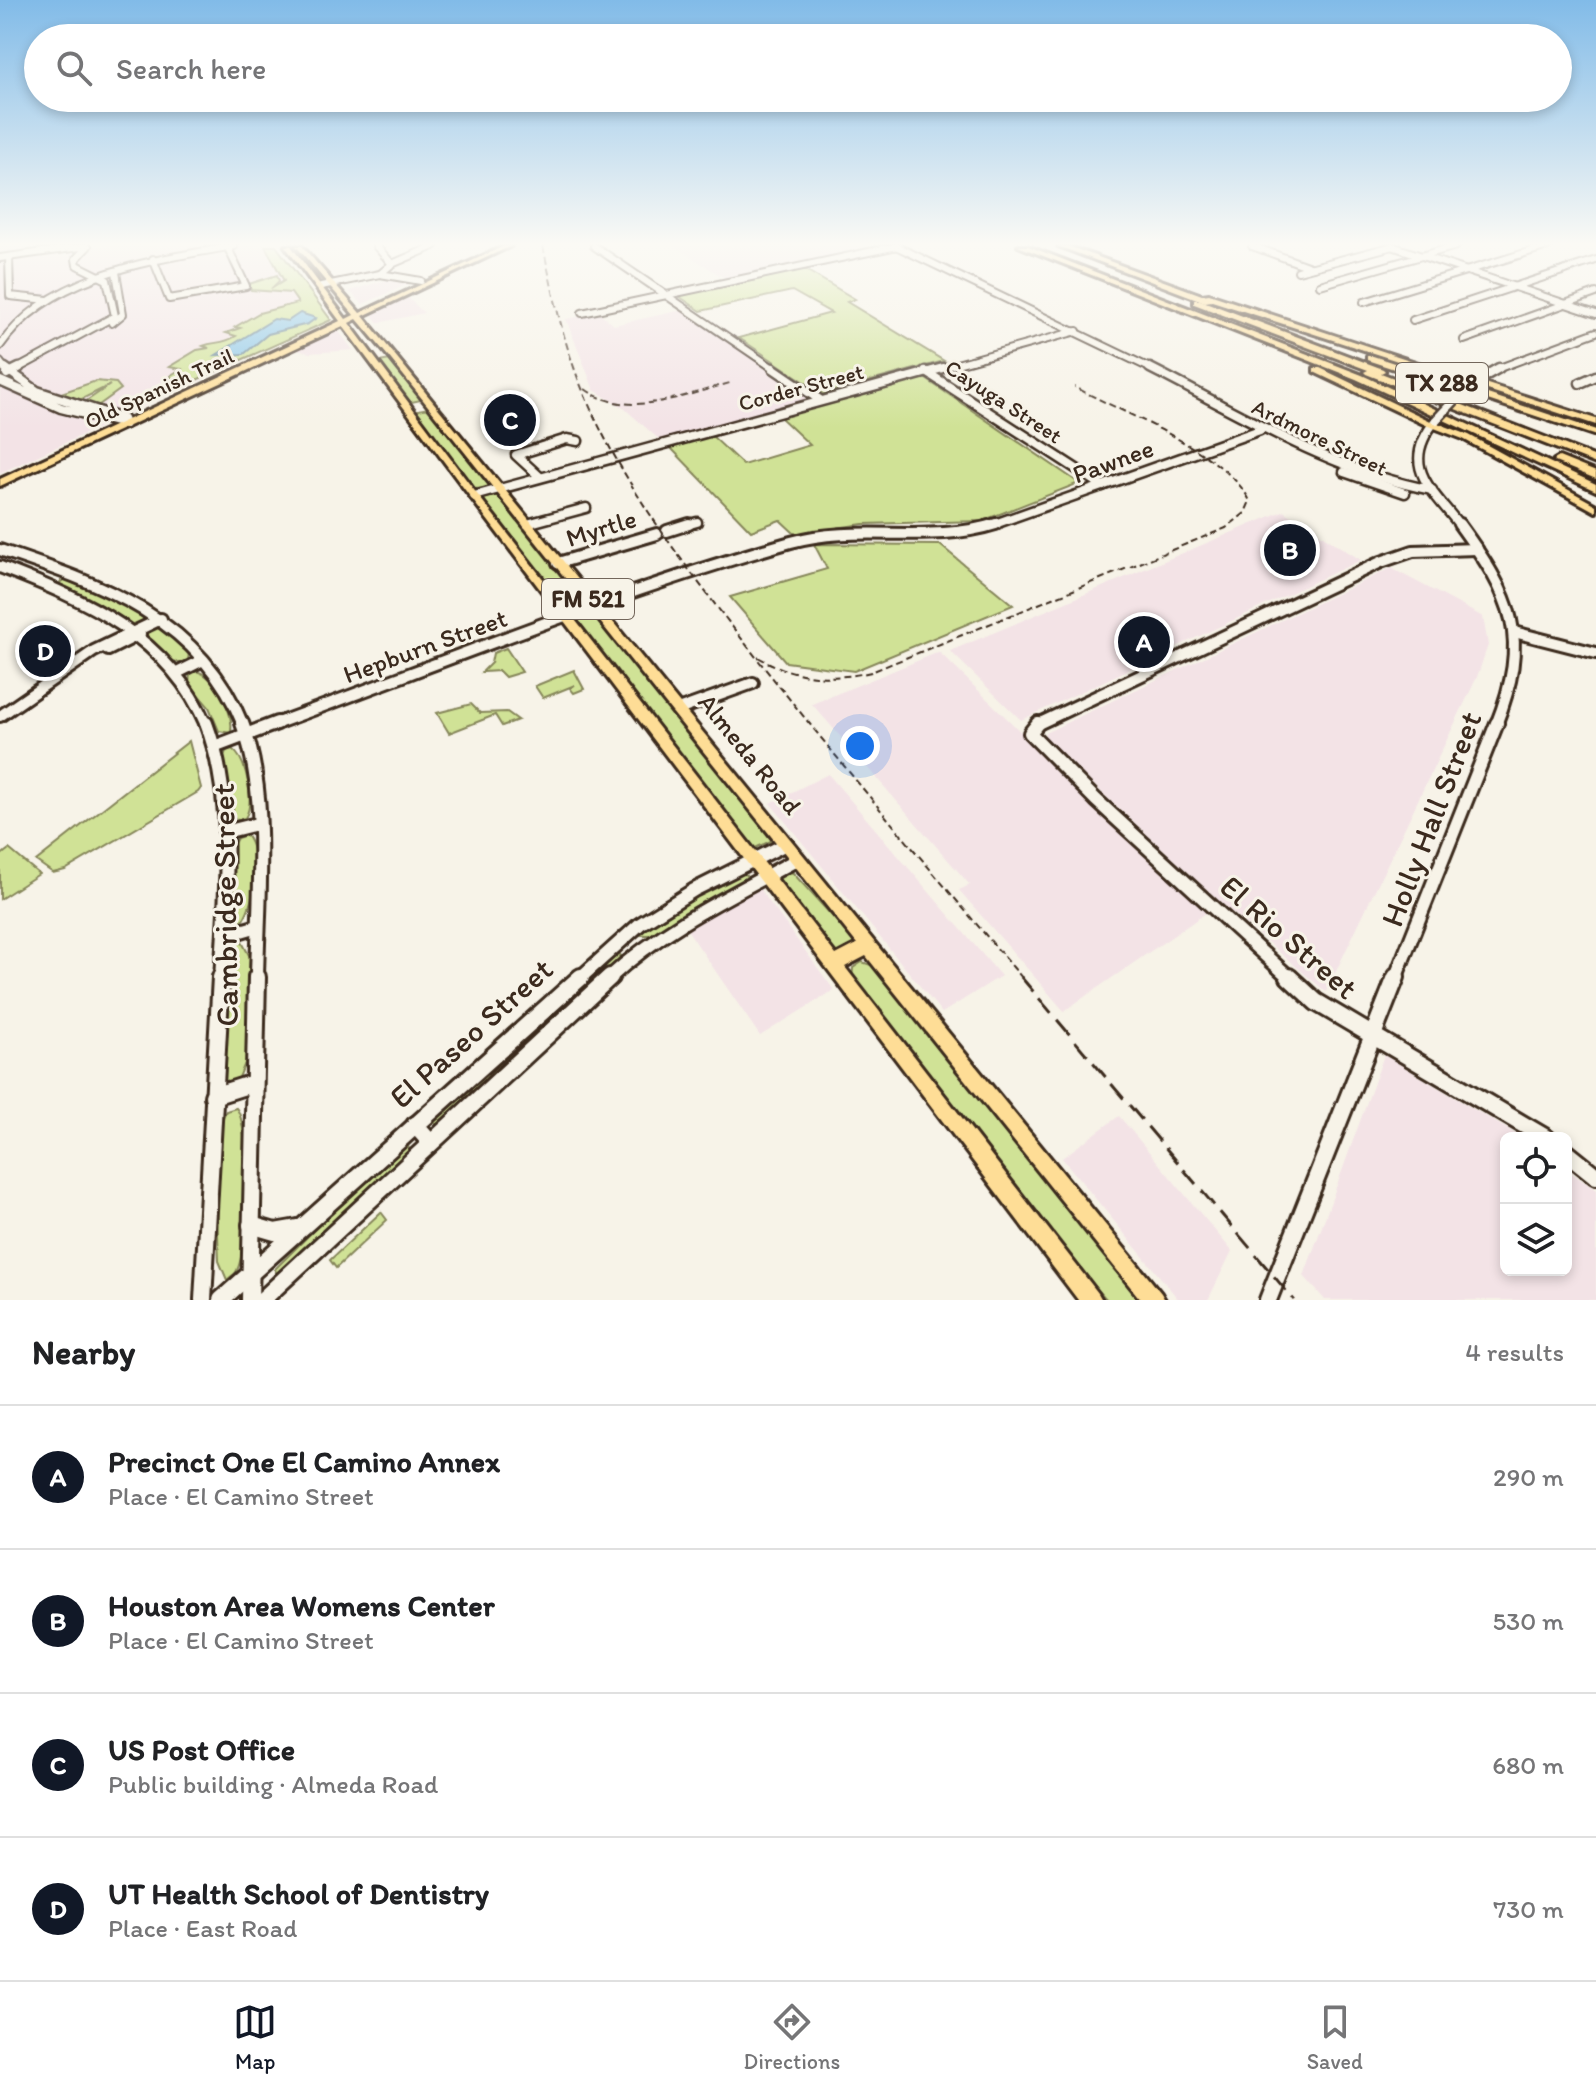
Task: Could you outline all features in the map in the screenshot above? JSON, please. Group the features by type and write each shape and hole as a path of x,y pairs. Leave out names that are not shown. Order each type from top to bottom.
{"highway":[{"path":"1171,307 1434,422"},
{"name":"TX 288","path":"1179,307 1359,377 1596,488"},
{"path":"1197,307 1596,459"},
{"path":"1208,307 1596,459"},
{"name":"TX 288","path":"1226,307 1596,433"},
{"path":"1233,307 1470,384"},
{"path":"1295,332 1596,443"},
{"path":"1270,334 1471,423"},
{"path":"1340,356 1560,430"},
{"path":"1359,377 1596,476"}],"main road":[{"path":"336,307 345,318"},
{"name":"Almeda Road","path":"349,307 391,354 1154,1300"},
{"name":"Old Spanish Trail","path":"0,477 19,471 371,307"},
{"name":"FM 521","path":"345,318 474,496 1091,1300"},
{"path":"372,358 391,354"},
{"path":"1470,384 1596,422"},
{"path":"408,408 429,402"},
{"name":"Old Spanish Trail","path":"0,483 112,424 124,421"},
{"path":"1434,422 1596,509"},
{"path":"836,964 869,946"}],"street":[{"path":"0,332 35,307"},
{"path":"0,346 15,324 36,307"},
{"path":"2,373 25,365 113,319 115,307"},
{"path":"2,373 119,320 123,314 120,307"},
{"path":"582,313 612,307"},
{"path":"683,307 820,400"},
{"name":"Ardmore Street","path":"1025,307 1343,469"},
{"path":"1413,320 1454,307"},
{"path":"1464,340 1558,307"},
{"path":"1574,307 1596,314"},
{"name":"Corder Street","path":"474,496 534,475 1077,331"},
{"path":"1470,384 1493,370 1596,332"},
{"name":"Cayuga Street","path":"925,371 1103,486"},
{"path":"2,373 26,386 124,421"},
{"path":"2,373 25,394 112,424"},
{"path":"1580,383 1596,376"},
{"name":"Holly Hall Street","path":"1268,1300 1513,682 1515,635 1505,594 1476,546 1419,472 1416,456 1434,422 1470,384"},
{"name":"Ardmore Street","path":"1195,392 1260,430 1387,489 1434,494"},
{"name":"Pawnee","path":"979,528 1016,519 1260,430"},
{"path":"534,475 518,453 567,439 578,441"},
{"path":"527,524 586,508"},
{"name":"Myrtle","path":"558,563 697,522"},
{"name":"Hepburn Street","path":"214,747 594,606 809,537 838,533 979,528"},
{"name":"El Rio Street","path":"1476,546 1413,551 1381,562 1039,722 1030,733 1081,786 1282,974 1349,1025 1536,1132"},
{"name":"Cambridge Street","path":"0,550 110,589 161,619 203,660 223,688 246,735 257,790 258,926 250,1300"},
{"name":"Cambridge Street","path":"0,567 86,602 134,633 177,673 200,708 214,747 221,780 225,832 224,936 203,1300"},
{"path":"45,586 65,573"},
{"path":"0,716 91,656 161,619"},
{"path":"1515,635 1596,655"},
{"path":"177,673 203,660"},
{"path":"678,710 753,683"},
{"path":"225,832 257,824"},
{"name":"El Paseo Street","path":"221,1300 620,940 663,908 753,861 792,851"},
{"name":"El Paseo Street","path":"262,1300 636,953 697,913 765,876 792,851"},
{"path":"224,936 258,926"},
{"path":"620,940 636,953"},
{"path":"213,1096 254,1083"},
{"path":"415,1125 430,1142"},
{"path":"1572,1157 1596,1176"},
{"path":"251,1225 275,1232 300,1228"}],"shaded area":[{"path":"0,307 321,307 331,320 0,473"},
{"path":"384,307 417,307 424,313 378,323 371,313"},
{"path":"682,310 811,400 662,442 625,409 594,390 566,319 600,313 614,325"},
{"path":"337,329 353,350 310,353 293,349"},
{"path":"1283,511 1361,560 1021,720 950,651"},
{"path":"1391,568 1483,617 1488,645 1477,677 1326,992 1218,900 1044,739 1045,733"},
{"path":"939,652 1206,913 1064,1011 959,890 970,885 812,704"},
{"path":"828,774 1001,976 942,1013 770,803"},
{"path":"759,888 834,990 760,1036 686,928"},
{"path":"1384,1055 1512,1132 1500,1132 1500,1276 1572,1276 1572,1173 1596,1190 1596,1300 1325,1300 1304,1276"},
{"path":"1119,1116 1232,1251 1208,1300 1179,1300 1062,1158"}],"green space":[{"path":"284,307 321,307 331,320 158,397 171,383 171,375 181,369 169,367 197,350 209,348 203,346 236,336 226,333 240,328 235,327 259,313"},
{"path":"694,307 721,307 701,311"},
{"path":"820,307 855,307 944,361 823,394 739,338 831,313"},
{"path":"390,360 421,400 407,403 379,362"},
{"path":"923,377 1079,483 982,521 863,524 795,534 780,520 751,531 669,446 710,434 743,465 810,445 779,416"},
{"path":"96,381 116,383 121,389 95,408 82,404 110,385 78,401 55,395"},
{"path":"428,408 490,488 474,489 414,411"},
{"path":"498,495 584,603 582,606 564,606 482,499"},
{"path":"814,544 940,545 1013,605 854,671 786,662 730,597 827,569"},
{"path":"77,580 149,619 132,626 66,591 59,583"},
{"path":"593,614 773,840 753,849 577,623 582,615"},
{"path":"156,628 165,630 178,640 189,652 188,661 182,664 171,660 145,635"},
{"path":"506,648 522,672 505,677 499,671 482,672 491,663 493,653"},
{"path":"574,670 584,689 574,693 570,688 575,685 543,698 535,686"},
{"path":"196,671 217,687 227,705 231,733 219,731 209,707 189,684 190,673"},
{"path":"471,704 480,713 507,712 518,720 502,726 495,715 449,733 437,713"},
{"path":"189,741 201,788 198,792 65,870 53,873 36,861"},
{"path":"232,749 242,762 249,792 245,818 237,820 226,798 223,777 226,751"},
{"path":"246,835 254,853 255,877 247,912 243,920 234,923 230,918 232,847 237,838"},
{"path":"9,849 39,874 0,899 0,856"},
{"path":"743,871 748,879 651,935 640,935 673,907"},
{"path":"786,871 793,873 852,938 854,946 839,954 830,951 776,881"},
{"path":"242,942 250,957 248,1056 238,1080 227,1083 221,1075 228,953 234,944"},
{"path":"618,952 621,956 611,967 461,1109 439,1126 433,1122 604,959"},
{"path":"862,962 874,966 1141,1300 1107,1300 1070,1258 852,980 853,968"},
{"path":"236,1108 244,1137 246,1216 240,1260 236,1272 227,1280 219,1261 216,1131 226,1111"},
{"path":"408,1146 410,1152 277,1277 275,1269 383,1161"},
{"path":"381,1212 387,1220 336,1268 330,1260"}],"water":[{"path":"300,313 316,318 308,324 268,334 244,354 216,355 274,319 288,321"}],"railway":[{"path":"557,307 573,364 595,419 659,527 791,701 1023,979"},
{"path":"585,389 619,403 638,404 730,383"},
{"path":"758,657 785,669 813,676 871,672 1226,528 1245,513 1250,501 1219,466 1172,435 1075,387"},
{"path":"1021,977 1294,1300"}],"place":[{"name":"US Post Office","path":"510,420"},
{"name":"Houston Area Womens Center","path":"1290,550"},
{"name":"Precinct One El Camino Annex","path":"1144,642"},
{"name":"UT Health School of Dentistry","path":"45,651"}]}
